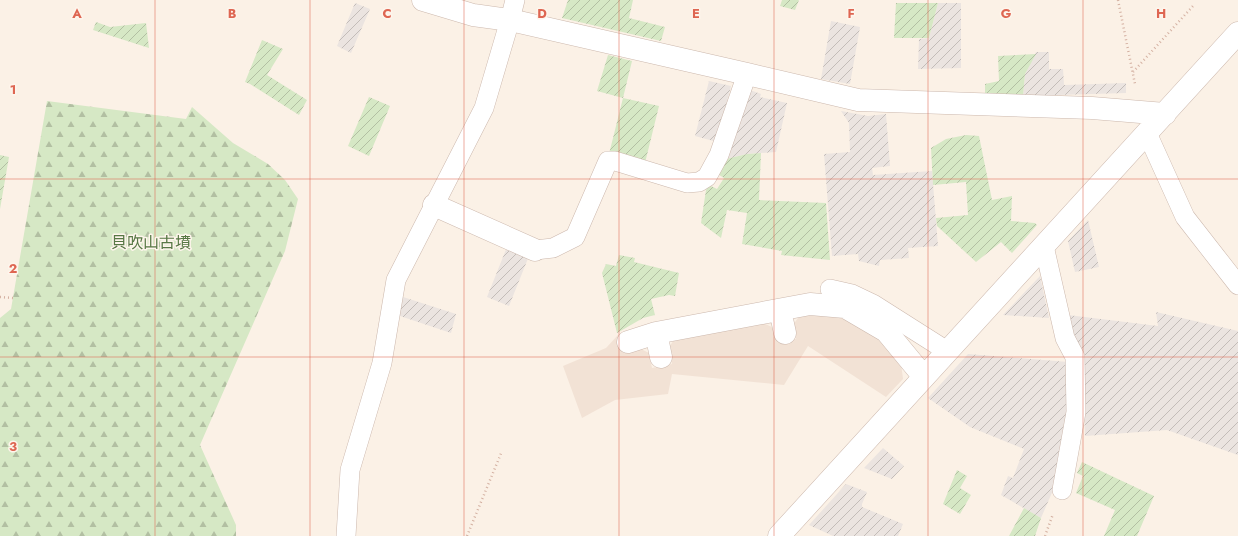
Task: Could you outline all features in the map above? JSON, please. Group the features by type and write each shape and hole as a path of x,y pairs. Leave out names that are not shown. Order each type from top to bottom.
{"street":[{"path":"423,0 473,15 512,10 748,74 858,100 1092,108 1165,114"},
{"path":"779,536 1238,33"},
{"path":"434,205 535,250"},
{"path":"628,342 656,332 810,304 845,307 886,331 924,377"},
{"path":"780,310 785,333"},
{"path":"656,332 661,357"}],"lane":[{"path":"346,536 350,470 382,363 396,280 484,108 512,10"},
{"path":"535,250 553,248 576,237 608,162 615,161 687,183 699,182 707,177 719,155 748,74"},
{"path":"1147,134 1185,217 1238,285"},
{"path":"1044,246 1065,338 1075,357 1076,412 1062,490"},
{"path":"830,289 852,294 873,304 947,351"}],"path":[{"path":"1118,0 1140,112"},
{"path":"1133,73 1193,6"},
{"path":"0,297 13,298"},
{"path":"467,536 502,451"}],"shaded area":[{"path":"355,3 370,9 351,53 337,46"},
{"path":"938,3 961,3 961,68 918,69 919,39 929,38"},
{"path":"831,21 860,27 850,84 821,79"},
{"path":"1036,52 1049,52 1049,69 1063,69 1064,85 1126,83 1126,93 1023,96 1025,74"},
{"path":"709,81 731,86 717,142 695,136"},
{"path":"750,90 761,94 760,97 787,103 776,152 747,154 726,159"},
{"path":"841,111 868,116 886,114 890,166 872,168 873,175 932,171 938,246 908,248 909,258 880,260 879,266 859,261 858,254 832,256 824,154 850,152 849,123"},
{"path":"1088,220 1099,267 1075,272 1068,241"},
{"path":"507,247 529,256 509,306 487,297"},
{"path":"1040,276 1049,318 1003,315"},
{"path":"400,296 456,314 451,333 397,315"},
{"path":"1156,312 1238,331 1238,455 1167,430 1085,436 1085,358 1073,337 1068,315 1158,326"},
{"path":"800,315 844,316 877,338 901,364 903,379 886,397 808,346 784,385 672,374 668,394 615,400 582,418 563,366 606,348 618,335 623,353 641,349 649,353 652,368 672,364 669,347 676,337 761,322 774,328 778,343 796,339 793,325"},
{"path":"968,354 1068,362 1068,432 1054,488 1041,518 1001,495 1008,476 1013,478 1024,449 970,427 928,398"},
{"path":"883,448 904,466 892,479 864,468"},
{"path":"846,484 867,492 862,507 903,524 898,536 833,536 809,525"}],"green space":[{"path":"568,0 633,0 629,18 665,27 661,41 562,18"},
{"path":"782,0 799,0 795,10 780,6"},
{"path":"896,3 938,3 929,38 894,38"},
{"path":"96,22 110,27 146,23 149,48 93,30"},
{"path":"262,40 283,49 267,75 307,100 299,115 245,82"},
{"path":"1036,54 1025,74 1023,96 985,96 985,84 999,81 998,56"},
{"path":"608,55 632,61 623,98 597,91"},
{"path":"369,97 390,106 369,156 348,146"},
{"path":"623,98 659,106 645,163 609,154"},
{"name":"貝吹山古墳","path":"47,101 186,119 192,107 233,143 268,164 285,180 298,199 285,251 200,445 236,525 236,536 0,536 0,318 11,309"},
{"path":"966,135 979,136 992,200 1012,196 1011,221 1035,223 1037,225 1012,253 1001,242 976,262 937,226 936,218 968,215 966,182 933,185 931,148 946,139"},
{"path":"761,153 759,200 826,203 830,260 781,255 782,251 742,244 747,213 727,210 721,238 701,223 706,190 709,185 717,189 724,178 716,173 726,159 747,154"},
{"path":"0,155 9,157 0,209"},
{"path":"619,255 635,258 634,262 679,273 675,296 669,295 651,299 655,315 643,318 617,333 602,273 606,264 616,266"},
{"path":"1082,462 1154,496 1137,536 1104,536 1115,510 1076,493 1083,476 1077,473"},
{"path":"957,470 967,476 960,488 971,495 960,514 943,504"},
{"path":"1024,508 1041,518 1035,536 1009,536"}]}
